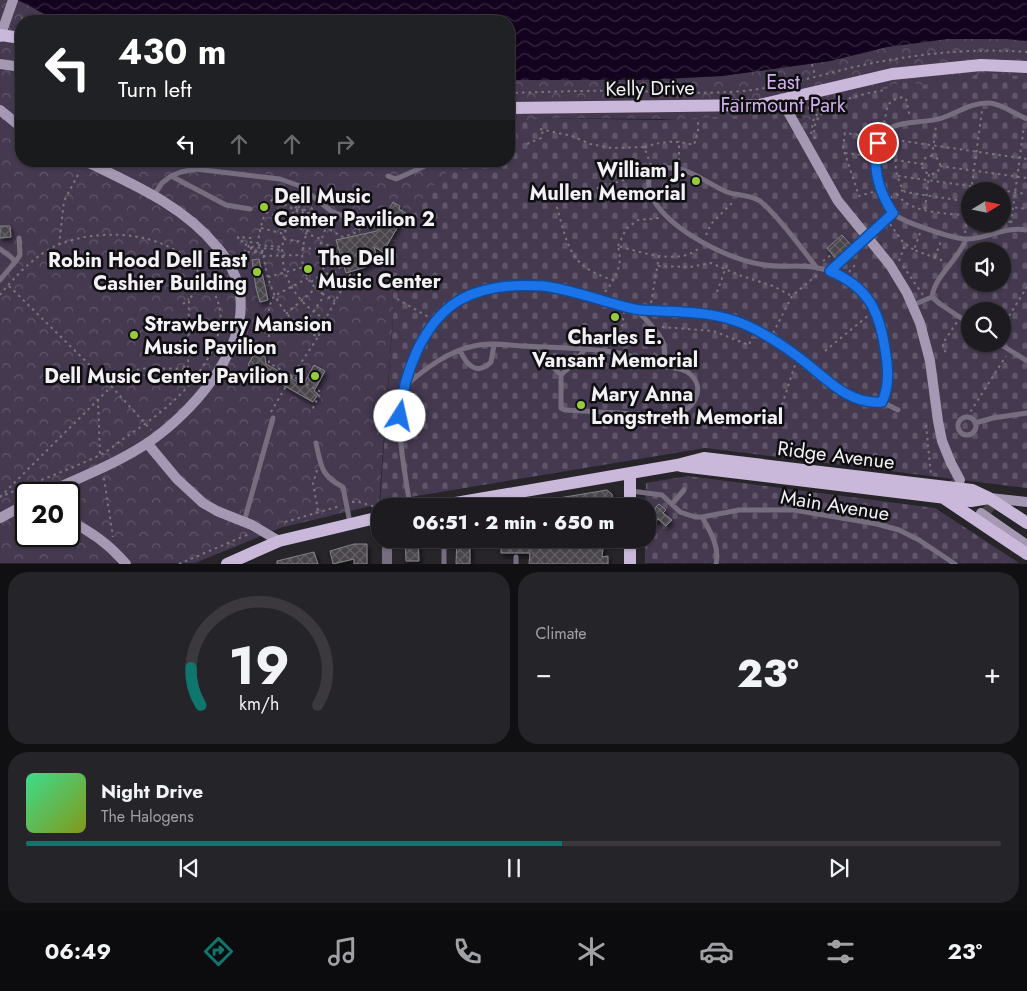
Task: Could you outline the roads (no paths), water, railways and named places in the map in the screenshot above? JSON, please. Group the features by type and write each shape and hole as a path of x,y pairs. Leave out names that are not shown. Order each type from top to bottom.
{"main road":[{"path":"13,0 0,36 15,37"},
{"path":"0,64 15,66"},
{"name":"Kelly Drive","path":"515,108 747,106 782,101 892,74 981,65 1027,67"},
{"path":"782,101 838,201 890,265 913,305 923,338 924,362 933,428 939,450 956,479"},
{"path":"2,113 15,123"},
{"path":"72,482 147,443 186,412 211,382 229,350 239,315 240,304 236,280 217,246 179,212 154,195 97,167"},
{"path":"147,443 177,479 203,503 217,512 260,529 279,542"},
{"name":"Ridge Avenue","path":"485,498 677,465 704,458 972,490 989,498"},
{"name":"Ridge Avenue","path":"677,465 972,501 989,498 1027,502"},
{"path":"630,473 630,498"},
{"path":"943,497 1027,554"},
{"path":"989,498 1027,523"},
{"path":"0,518 15,511"},
{"path":"1027,538 987,513 1027,545"},
{"path":"227,564 279,542 350,523 371,515"},
{"path":"80,526 114,551 126,564"},
{"path":"630,548 630,564"}],"street":[{"path":"387,548 387,564"}],"lane":[{"path":"1026,119 1001,106 983,103 936,120 895,126 883,137 876,157 880,190 893,213 902,219 944,234 965,239 1010,225 1027,230"},
{"path":"388,176 396,180 423,167"},
{"path":"820,268 758,200 726,192 700,177 678,168 666,167 652,172 648,185 652,197 666,217 680,229 741,260 764,265 820,268 830,271 845,278 864,293 876,310 882,329 887,362 887,387 882,402"},
{"path":"154,195 162,183 171,176 196,169 280,179 300,186 331,211 346,217"},
{"path":"171,176 226,205 250,208"},
{"path":"830,271 893,213"},
{"path":"0,279 20,255 19,238"},
{"path":"932,297 935,284 961,252 965,239"},
{"path":"0,249 15,262"},
{"path":"409,498 400,422 405,386 415,356 424,339 450,307 480,292 502,286 544,286 601,298 636,309 718,316 742,323 770,338 798,357 840,391 863,401 882,402 898,410"},
{"path":"913,305 932,297"},
{"path":"932,297 961,318"},
{"path":"636,309 662,340 665,348 662,366"},
{"path":"405,386 430,366 460,350 476,345 585,349 618,353 686,371 692,375 698,389 695,400 688,408 676,416 564,410 561,408 560,403 561,375 585,349"},
{"path":"460,350 466,363 472,367 483,367 491,362 494,345"},
{"path":"532,347 561,375"},
{"path":"1011,351 1027,361"},
{"path":"975,423 993,418 1027,413"},
{"path":"244,522 271,417"},
{"path":"967,417 975,423 976,429 972,434 966,436 960,433 958,424 961,419 967,417"},
{"path":"316,443 325,474 330,480 343,486 350,523"},
{"path":"672,504 684,490"},
{"name":"Main Avenue","path":"630,491 662,495 680,512 687,515 702,517 739,510 794,510 877,524 899,530 919,540 955,564"},
{"path":"702,517 715,544 716,564"},
{"path":"444,548 444,564"},
{"path":"516,557 516,564"}],"water":[{"path":"18,0 1027,0 1027,41 947,39 887,47 830,61 722,76 643,80 515,80 515,15 46,15"}],"tunnel":[{"path":"953,479 962,492"},
{"path":"973,496 992,514"}],"place":[{"name":"William J. Mullen Memorial","path":"696,181"},
{"name":"Dell Music Center Pavilion 2","path":"264,207"},
{"name":"The Dell Music Center","path":"308,269"},
{"name":"Robin Hood Dell East Cashier Building","path":"257,272"},
{"name":"Charles E. Vansant Memorial","path":"615,317"},
{"name":"Strawberry Mansion Music Pavilion","path":"134,335"},
{"name":"Dell Music Center Pavilion 1","path":"315,376"},
{"name":"Mary Anna Longstreth Memorial","path":"581,405"}],"park label":[{"name":"East Fairmount Park","path":"783,94"}]}
